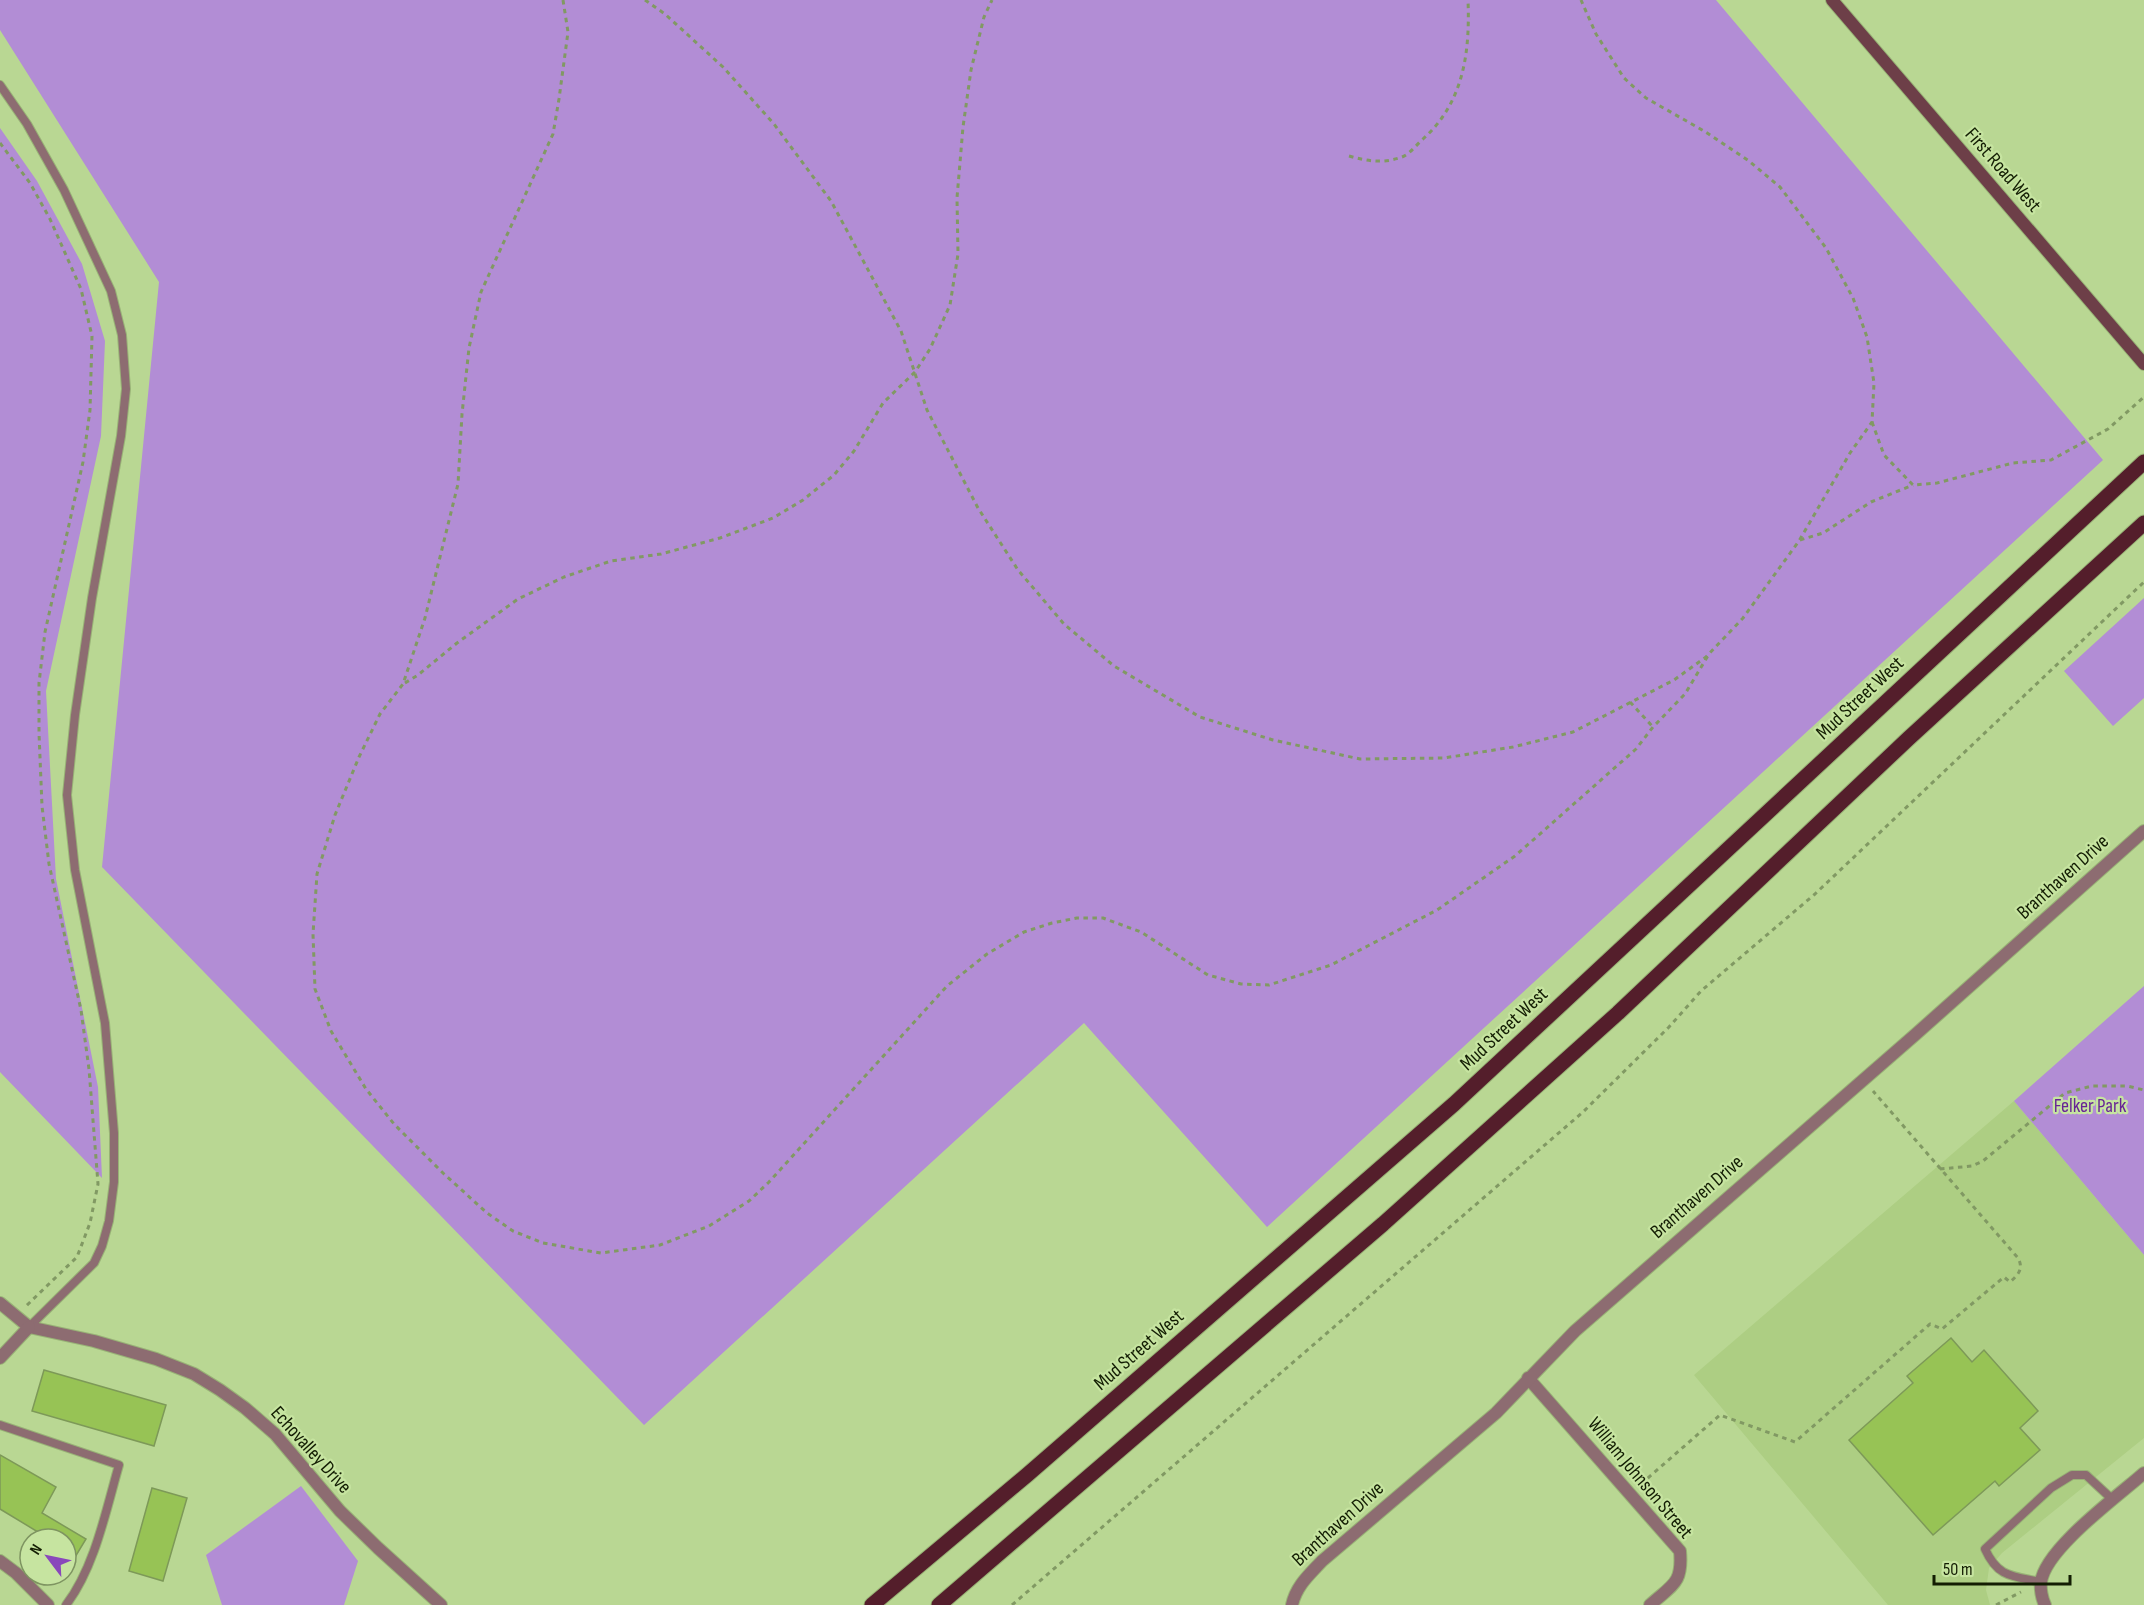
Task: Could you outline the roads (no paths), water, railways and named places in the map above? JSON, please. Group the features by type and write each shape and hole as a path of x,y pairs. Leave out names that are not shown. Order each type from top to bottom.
{"main road":[{"name":"Mud Street West","path":"872,1605 1027,1475 1454,1104 2144,462"},
{"path":"939,1605 1383,1224 1592,1036 1909,738 2144,523"}],"street":[{"name":"First Road West","path":"1832,0 2144,364"},
{"name":"Branthaven Drive","path":"1292,1605 1294,1595 1301,1583 1322,1561 1496,1413 1575,1331 2144,831"},
{"name":"Echovalley Drive","path":"0,1303 29,1327 94,1341 156,1359 194,1374 220,1390 245,1408 274,1434 340,1510 441,1605"},
{"path":"0,1358 29,1327"},
{"name":"William Johnson Street","path":"1528,1378 1680,1551 1682,1569 1677,1582 1650,1605"},
{"path":"2045,1605 2040,1582 2049,1563 2069,1539 2144,1473"},
{"path":"0,1561 16,1573 48,1605"}],"lane":[{"path":"0,85 27,124 64,190 111,291 122,334 126,389 114,483 92,598 75,715 67,795 75,870 105,1023 114,1133 114,1182 109,1221 102,1246 94,1263 29,1327"},
{"path":"0,1425 119,1465 99,1536 75,1593 66,1605"},
{"path":"2040,1582 2003,1574 1985,1550 2051,1488 2072,1474 2086,1475 2113,1500"}],"park label":[{"name":"Felker Park","path":"2090,1106"}]}
